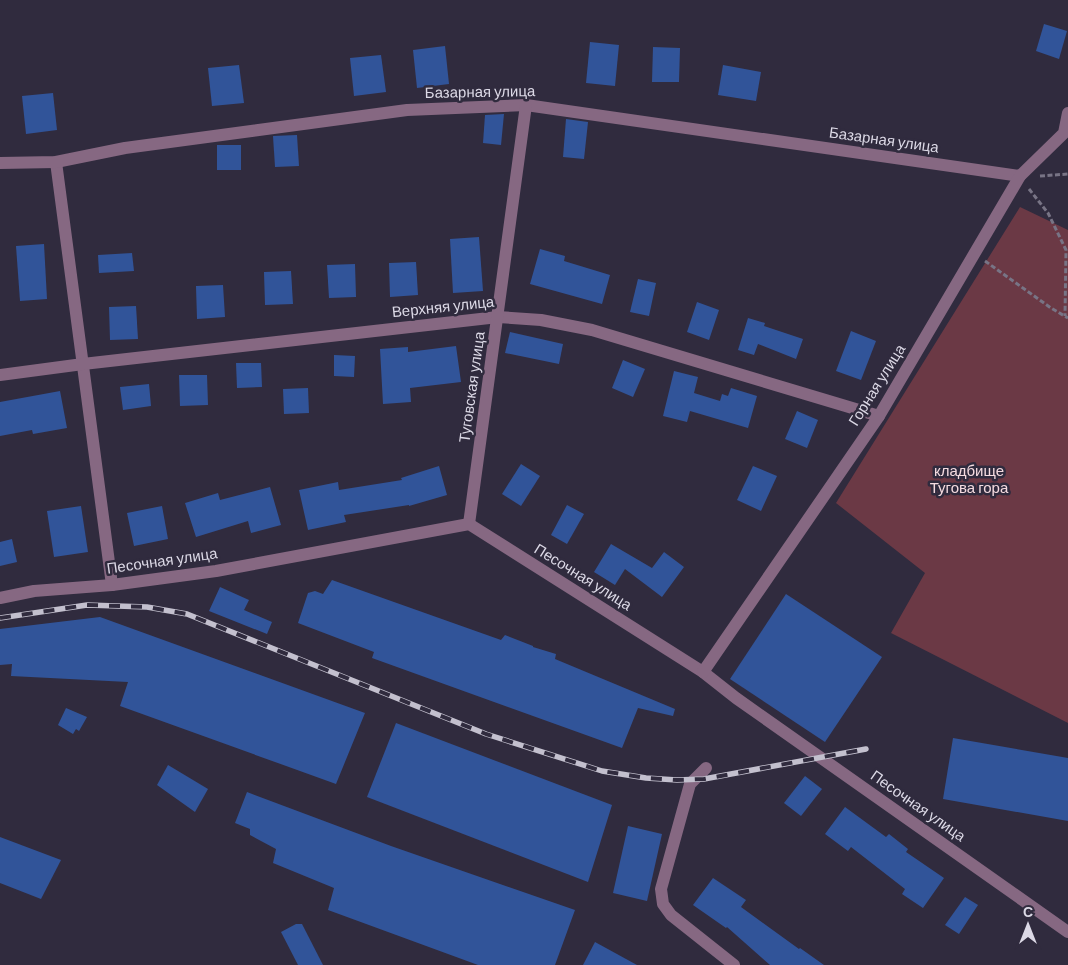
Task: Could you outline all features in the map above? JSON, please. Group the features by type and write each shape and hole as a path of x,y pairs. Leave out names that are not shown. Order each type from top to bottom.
{"street":[{"name":"Базарная улица","path":"0,162 56,162 125,148 407,110 526,105 1020,176"},
{"name":"Туговская улица","path":"470,524 526,105"},
{"name":"Горная улица","path":"703,672 879,416 1020,176 1064,133 1068,113"},
{"path":"56,162 112,585"},
{"name":"Верхняя улица","path":"0,375 498,317 541,320 592,330 879,416"},
{"name":"Песочная улица","path":"0,598 34,591 112,585 216,571 470,524 703,672 1068,932"},
{"path":"706,768 690,784 661,889 664,904 671,915 734,965"}],"path":[{"path":"1020,176 1048,213 1066,250 1067,317"},
{"path":"973,255 1067,317"}],"green space":[{"name":"кладбище Тугова гора","path":"1020,207 1068,230 1068,723 891,633 925,573 836,503"}],"building":[{"path":"1044,24 1067,31 1059,59 1036,51"},
{"path":"590,42 619,45 615,86 586,83"},
{"path":"445,46 449,84 417,88 413,50"},
{"path":"653,47 680,48 679,82 652,82"},
{"path":"381,55 386,92 354,96 350,58"},
{"path":"239,65 244,103 212,106 208,68"},
{"path":"723,65 761,72 756,101 718,95"},
{"path":"53,93 57,130 26,134 22,96"},
{"path":"504,114 501,145 483,143 485,115"},
{"path":"566,119 588,122 584,159 563,157"},
{"path":"297,135 299,166 275,167 273,136"},
{"path":"217,145 241,145 241,170 217,170"},
{"path":"479,237 483,291 453,293 450,239"},
{"path":"44,244 47,299 20,301 16,246"},
{"path":"540,249 565,256 564,261 610,275 602,304 530,284"},
{"path":"132,253 134,271 99,273 98,255"},
{"path":"416,262 418,295 390,297 389,263"},
{"path":"355,264 356,297 329,298 327,265"},
{"path":"291,271 293,304 265,305 264,272"},
{"path":"638,279 656,283 649,316 630,312"},
{"path":"223,285 225,317 197,319 196,286"},
{"path":"697,302 719,310 709,340 687,332"},
{"path":"136,306 138,339 110,340 109,307"},
{"path":"748,318 765,323 764,326 803,339 796,359 758,344 754,355 738,350"},
{"path":"851,331 876,341 861,380 836,371"},
{"path":"510,332 563,344 559,364 505,353"},
{"path":"456,346 461,382 410,388 411,402 383,404 380,349 408,347 408,352"},
{"path":"334,355 355,356 354,377 334,376"},
{"path":"623,360 645,369 633,397 612,388"},
{"path":"236,363 261,363 262,387 237,388"},
{"path":"674,371 698,377 694,393 720,401 722,394 728,396 731,388 757,396 748,428 690,411 687,422 663,416"},
{"path":"179,375 207,375 208,405 180,406"},
{"path":"149,384 151,406 123,410 120,387"},
{"path":"308,388 309,413 284,414 283,389"},
{"path":"60,391 67,428 33,434 32,430 0,436 0,402"},
{"path":"797,411 818,420 807,448 785,439"},
{"path":"521,464 540,476 521,506 502,494"},
{"path":"439,466 447,495 409,506 344,515 346,522 308,530 299,490 338,482 339,490 402,480 401,478"},
{"path":"753,466 777,476 761,511 737,500"},
{"path":"270,487 281,525 251,533 248,521 196,537 185,503 218,493 220,500"},
{"path":"567,505 584,514 567,544 551,535"},
{"path":"81,506 88,552 54,557 47,511"},
{"path":"162,506 168,539 134,546 127,513"},
{"path":"12,539 17,562 0,566 0,542"},
{"path":"611,544 652,568 664,552 684,567 662,597 625,569 615,585 594,572"},
{"path":"332,580 501,640 505,635 556,654 555,659 675,709 673,716 638,708 622,748 372,658 374,652 298,623 308,593 315,591 323,594"},
{"path":"220,587 249,600 244,610 272,622 267,634 209,611"},
{"path":"786,594 882,657 825,742 730,679"},
{"path":"100,617 365,713 336,784 120,706 128,682 11,676 12,664 0,665 0,629"},
{"path":"66,708 87,717 79,731 76,729 73,734 58,725"},
{"path":"396,723 612,805 588,882 367,797"},
{"path":"953,738 1068,758 1068,821 943,799"},
{"path":"168,765 208,789 195,812 157,785"},
{"path":"805,776 822,789 801,816 784,803"},
{"path":"247,792 391,846 575,910 555,965 478,965 328,910 334,888 273,863 276,849 250,835 250,829 235,823"},
{"path":"845,807 886,837 889,834 908,849 906,852 944,878 923,908 902,894 905,889 851,847 848,851 825,834"},
{"path":"628,826 662,834 647,901 613,893"},
{"path":"0,837 61,860 41,899 0,883"},
{"path":"713,878 746,900 741,907 824,965 770,965 727,927 693,905"},
{"path":"965,897 978,905 959,934 945,925"},
{"path":"296,924 302,924 323,965 298,965 281,932"},
{"path":"595,942 637,965 583,965"}],"railway":[{"path":"0,618 87,605 147,607 187,614 486,734 602,771 646,778 704,779 866,749"}]}
